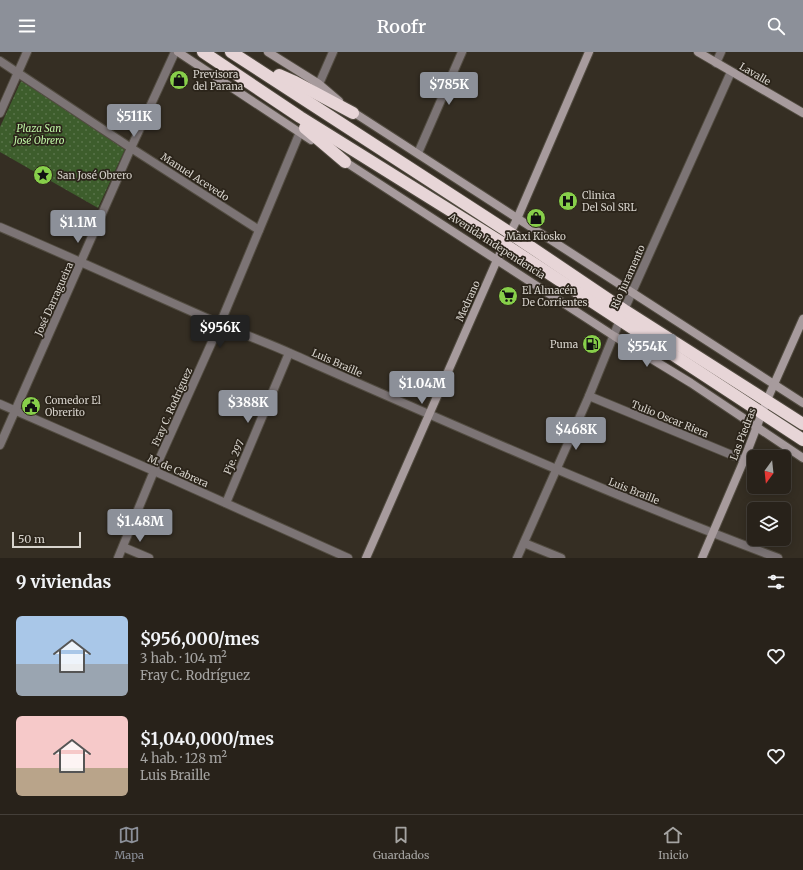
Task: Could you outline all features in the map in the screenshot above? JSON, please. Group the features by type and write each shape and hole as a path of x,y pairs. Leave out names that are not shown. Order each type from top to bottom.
{"highway":[{"name":"Avenida Independencia","path":"203,52 300,117 504,244 767,400 803,424"},
{"name":"Avenida Independencia","path":"231,52 510,233 622,315 803,440"},
{"path":"251,64 295,82 353,113"},
{"path":"254,86 328,146 345,162"}],"main road":[{"name":"Avenida Independencia","path":"178,52 614,336 691,383 803,458"},
{"path":"268,52 319,84 353,113 418,153 517,219 632,291 803,403"},
{"name":"Medrano","path":"366,558 504,244 517,219 589,52"},
{"name":"Lavalle","path":"698,52 803,113"},
{"name":"Las Piedras","path":"702,558 744,460 767,400 803,319"}],"street":[{"path":"0,113 26,52"},
{"name":"José Darragueira","path":"0,445 175,52"},
{"path":"319,84 333,52"},
{"path":"418,153 462,52"},
{"path":"716,63 721,52"},
{"name":"Manuel Acevedo","path":"0,61 131,148 259,230"},
{"name":"Rio Juramento","path":"517,558 589,396 632,291 731,72"},
{"name":"Fray C. Rodríguez","path":"118,558 154,471 220,324 300,132"},
{"name":"Luis Braille","path":"0,227 81,261 220,324 289,352 556,470 713,534 778,558"},
{"name":"Pje. 297","path":"226,503 289,352"},
{"name":"Tulio Oscar Riera","path":"589,396 744,460"},
{"name":"M. de Cabrera","path":"0,404 348,558"},
{"path":"524,543 561,558"},
{"path":"123,547 150,558"}],"green space":[{"name":"Plaza San José Obrero","path":"21,81 126,147 98,208 0,152 0,127"}],"place":[{"name":"Previsora del Parana","path":"179,80"},
{"name":"San José Obrero","path":"43,175"},
{"name":"Clinica Del Sol SRL","path":"568,201"},
{"name":"Maxi Kiosko","path":"536,218"},
{"name":"El Almacén De Corrientes","path":"508,296"},
{"name":"Puma","path":"592,344"},
{"name":"Comedor El Obrerito","path":"31,406"}]}
